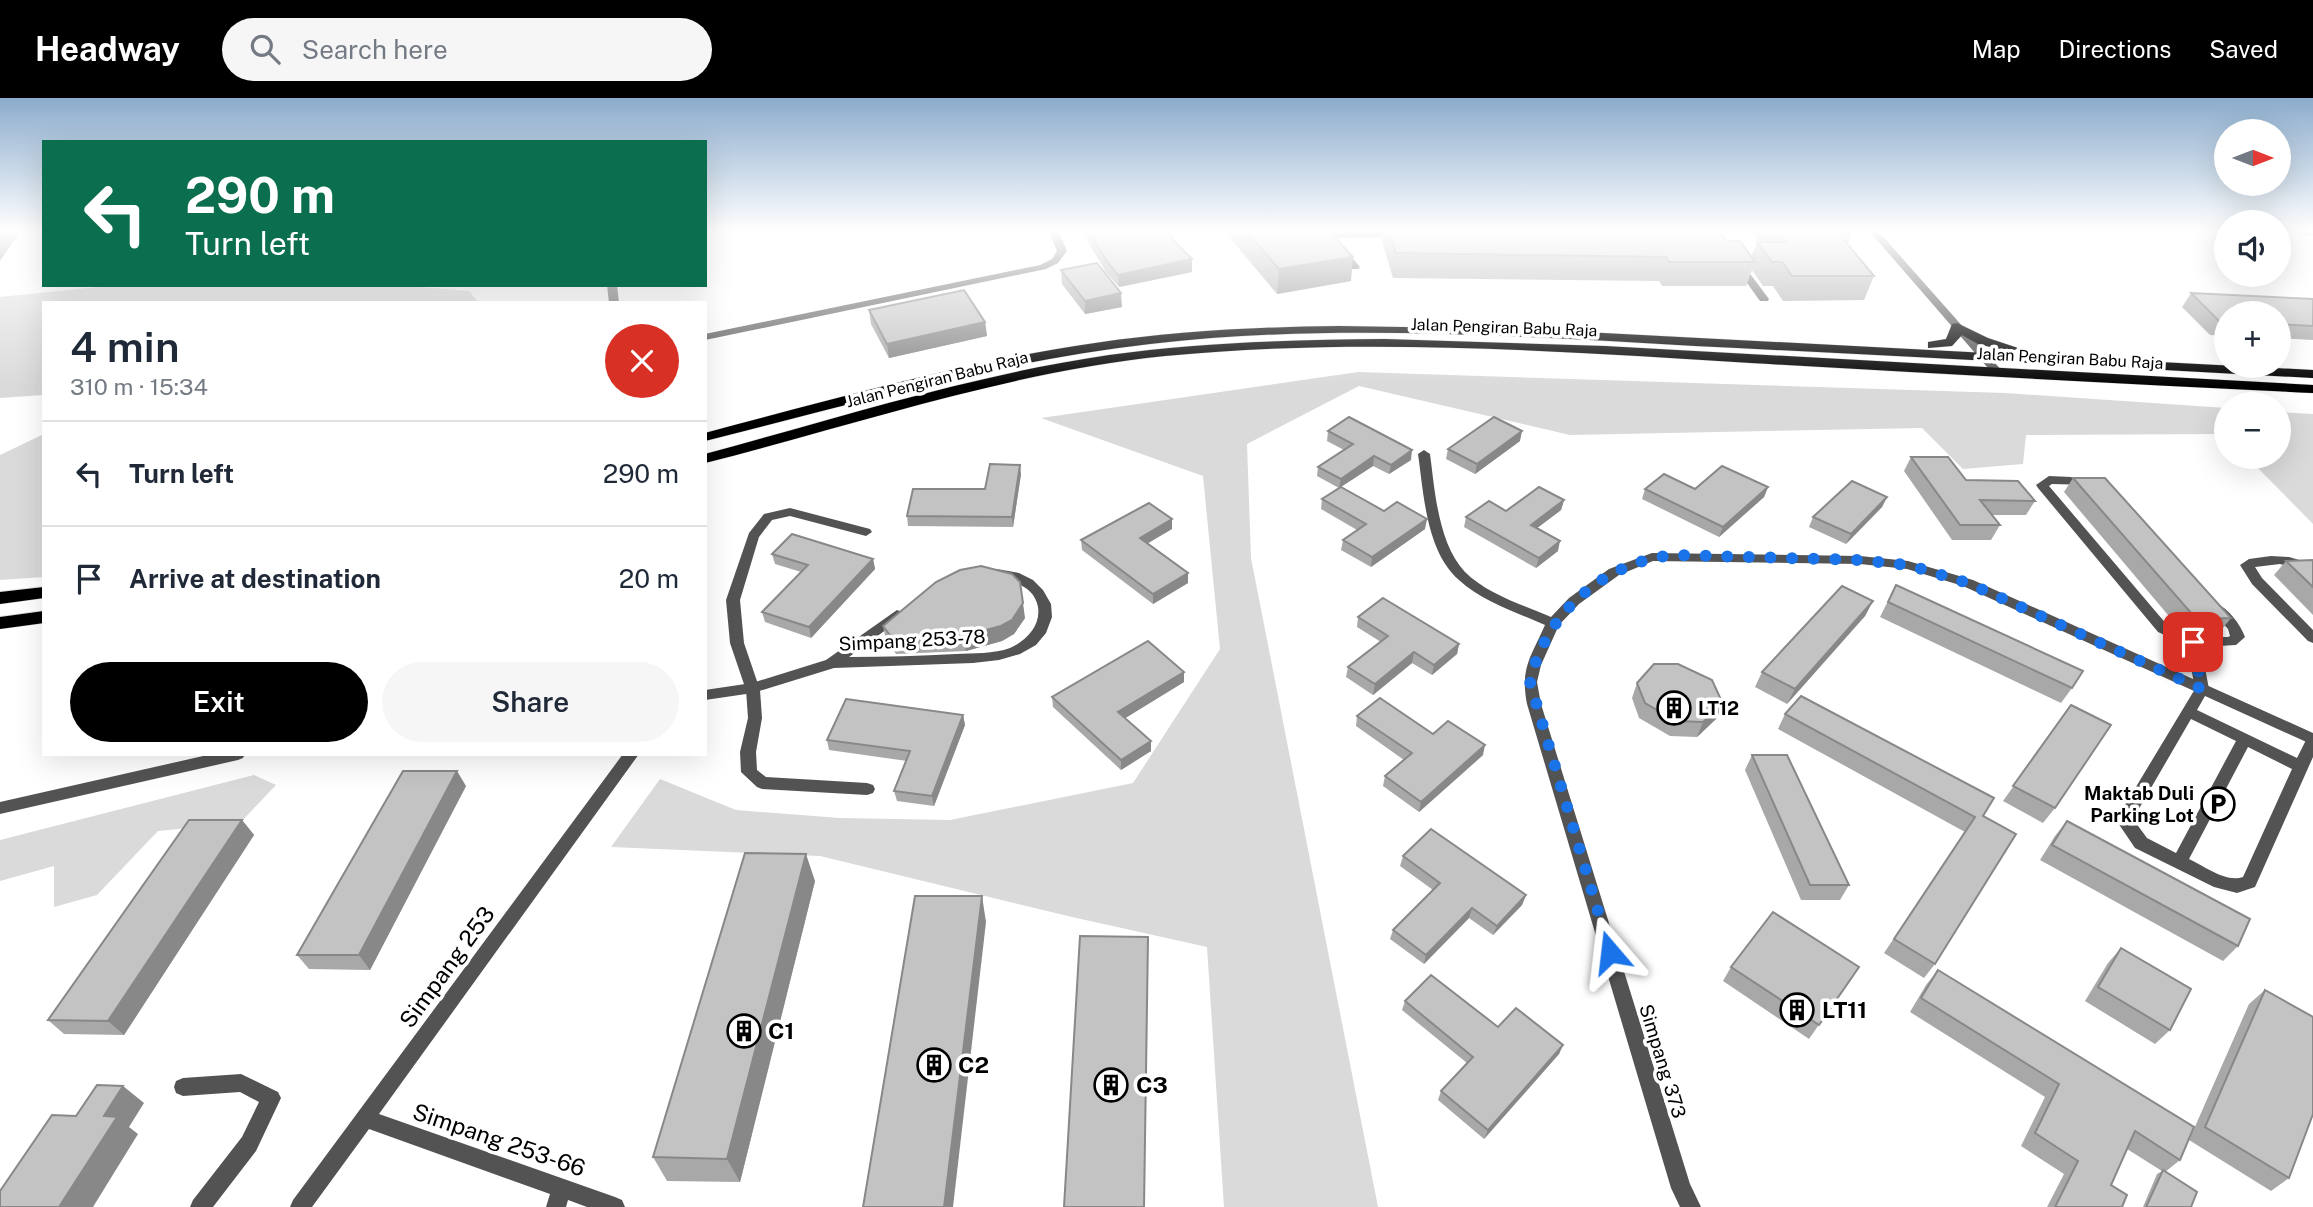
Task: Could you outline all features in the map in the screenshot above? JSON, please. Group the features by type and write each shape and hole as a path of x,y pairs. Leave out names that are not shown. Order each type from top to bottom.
{"main road":[{"name":"Jalan Pengiran Babu Raja","path":"707,435 893,388 1027,359 1150,340 1223,334 1406,327 1786,344 2313,374"},
{"path":"1786,344 1837,342 1942,345 1955,339 1957,327 1983,341 2007,348 2103,354 2167,365"},
{"name":"Jalan Pengiran Babu Raja","path":"707,458 903,405 1073,365 1165,352 1329,342 1473,344 2313,389"},
{"path":"0,598 42,592"},
{"path":"0,624 42,617"}],"street":[{"path":"707,337 963,284"},
{"path":"1753,284 1764,299"},
{"path":"1919,284 1999,374"},
{"path":"1424,454 1432,502 1447,554 1455,568 1475,586 1553,623"},
{"path":"2101,486 2082,480 2049,480 2042,485 2163,629 2193,642 2231,642 2238,637 2234,627 2206,597"},
{"path":"866,532 790,512 768,517 753,536 733,600 737,643 753,690 755,718 748,752 749,772 762,783 867,789"},
{"name":"Simpang 373","path":"1691,1207 1681,1188 1534,704 1530,682 1534,665 1553,623 1574,601 1614,572 1652,557 1860,560 1908,565 1968,583 2313,740"},
{"path":"2313,569 2294,562 2263,561 2247,565 2257,581 2313,638"},
{"name":"Simpang 253-78","path":"707,695 753,690 830,664 991,656 1011,652 1025,645 1044,627 1044,600 1034,587 1021,579 1001,573 982,573"},
{"name":"Simpang 253-78","path":"830,664 912,604"},
{"path":"2193,642 2202,689 2124,820 2141,844 2220,882 2237,886 2249,882 2313,740"},
{"path":"2189,712 2301,767"},
{"path":"2179,862 2244,740"},
{"path":"0,808 229,756"},
{"name":"Simpang 253","path":"300,1207 631,756"},
{"path":"183,1087 242,1083 271,1098 249,1144 200,1207"},
{"name":"Simpang 253-66","path":"366,1119 559,1198 615,1207"}],"shaded area":[{"path":"98,287 419,287 469,291 477,301 42,301 42,395 0,398 0,297"},
{"path":"1358,372 2005,393 2214,407 2214,434 2026,435 2023,464 1963,469 1922,428 1570,435 1359,386 1247,444 1251,558 1378,1207 1224,1207 1207,947 820,856 611,847 660,779 736,810 840,818 950,820 1133,783 1220,649 1203,476 1041,418"},
{"path":"2291,413 2313,414 2313,524 2259,469 2291,469"},
{"path":"42,435 42,577 0,580 0,455"},
{"path":"254,775 276,785 240,823 158,831 97,895 54,907 54,866 0,881 0,840"}],"building":[{"path":"1072,284 1114,284 1121,293 1085,301"},
{"path":"964,290 985,322 887,344 869,310"},
{"path":"2191,293 2313,299 2313,326 2291,325 2291,301 2214,301 2214,316"},
{"path":"1349,417 1412,450 1391,465 1374,456 1341,479 1318,467 1353,444 1328,431"},
{"path":"1494,417 1522,431 1477,464 1448,449"},
{"path":"1911,457 1948,457 1966,480 2018,481 2035,501 1980,500 2000,525 1960,525"},
{"path":"990,464 1020,465 1012,517 907,516 913,489 985,489"},
{"path":"1722,466 1768,487 1723,527 1645,489 1664,474 1695,489"},
{"path":"2073,478 2105,478 2231,618 2207,619 2191,613"},
{"path":"1852,481 1887,497 1851,534 1813,517"},
{"path":"1341,487 1384,511 1397,502 1427,519 1372,557 1343,540 1366,524 1322,499"},
{"path":"1539,487 1564,500 1531,525 1560,541 1539,558 1466,517 1489,501 1506,511"},
{"path":"1149,503 1172,519 1140,538 1188,573 1153,594 1081,540"},
{"path":"792,534 873,559 809,627 762,612 808,565 772,554"},
{"path":"2313,560 2313,587 2286,561"},
{"path":"981,566 1012,574 1020,582 1023,603 1012,620 1001,626 963,636 893,639 883,626 936,582 960,570"},
{"path":"1896,585 2083,671 2072,688 1888,602"},
{"path":"1842,586 1873,601 1795,689 1762,672"},
{"path":"1383,598 1459,644 1434,665 1414,652 1375,684 1348,667 1388,636 1358,617"},
{"path":"1148,641 1184,672 1118,712 1151,741 1121,760 1052,697"},
{"name":"LT12","path":"1654,664 1678,664 1712,680 1723,704 1703,722 1676,721 1645,703 1637,683"},
{"path":"1801,696 1994,798 1983,816 2016,834 1935,964 1894,939 1975,817 1785,714"},
{"path":"1380,698 1433,734 1448,721 1485,745 1421,802 1385,776 1412,753 1357,716"},
{"path":"846,699 963,715 932,796 894,791 910,751 827,740"},
{"path":"2071,705 2111,725 2055,808 2013,786"},
{"path":"1752,755 1787,755 1849,885 1810,885"},
{"path":"403,771 457,771 359,955 297,955"},
{"path":"189,820 242,820 108,1021 48,1020"},
{"path":"2067,821 2250,919 2238,946 2052,845"},
{"path":"1431,829 1526,895 1497,926 1472,908 1426,955 1393,930 1440,883 1403,856"},
{"name":"C1","path":"745,853 806,854 727,1159 653,1157"},
{"name":"C2","path":"915,896 982,896 944,1207 863,1207"},
{"name":"LT11","path":"1773,912 1859,967 1819,1025 1731,967"},
{"name":"C3","path":"1080,936 1148,937 1144,1207 1064,1207"},
{"path":"2121,948 2191,989 2170,1030 2098,987"},
{"path":"1938,970 2194,1127 2180,1160 2135,1131 2111,1185 2127,1195 2122,1207 2055,1207 2078,1161 2035,1133 2059,1084 1921,998"},
{"path":"1431,975 1498,1027 1516,1008 1563,1045 1488,1130 1441,1091 1473,1057 1405,1001"},
{"path":"2265,990 2313,1017 2313,1114 2289,1178 2205,1127"},
{"path":"97,1085 123,1086 104,1116 117,1117 59,1207 0,1207 0,1191 52,1115 76,1116"},
{"path":"2163,1170 2197,1192 2191,1207 2146,1207"}],"place":[{"name":"LT12","path":"1674,708"},
{"name":"Maktab Duli Parking Lot","path":"2218,804"},
{"name":"LT11","path":"1797,1010"},
{"name":"C1","path":"744,1031"},
{"name":"C2","path":"934,1065"},
{"name":"C3","path":"1111,1085"}],"route":[{"path":"1610,952 1534,704 1530,682 1534,665 1553,623 1574,601 1614,572 1652,557 1675,555 1860,560 1908,565 1968,583 2202,689 2193,642"}]}
